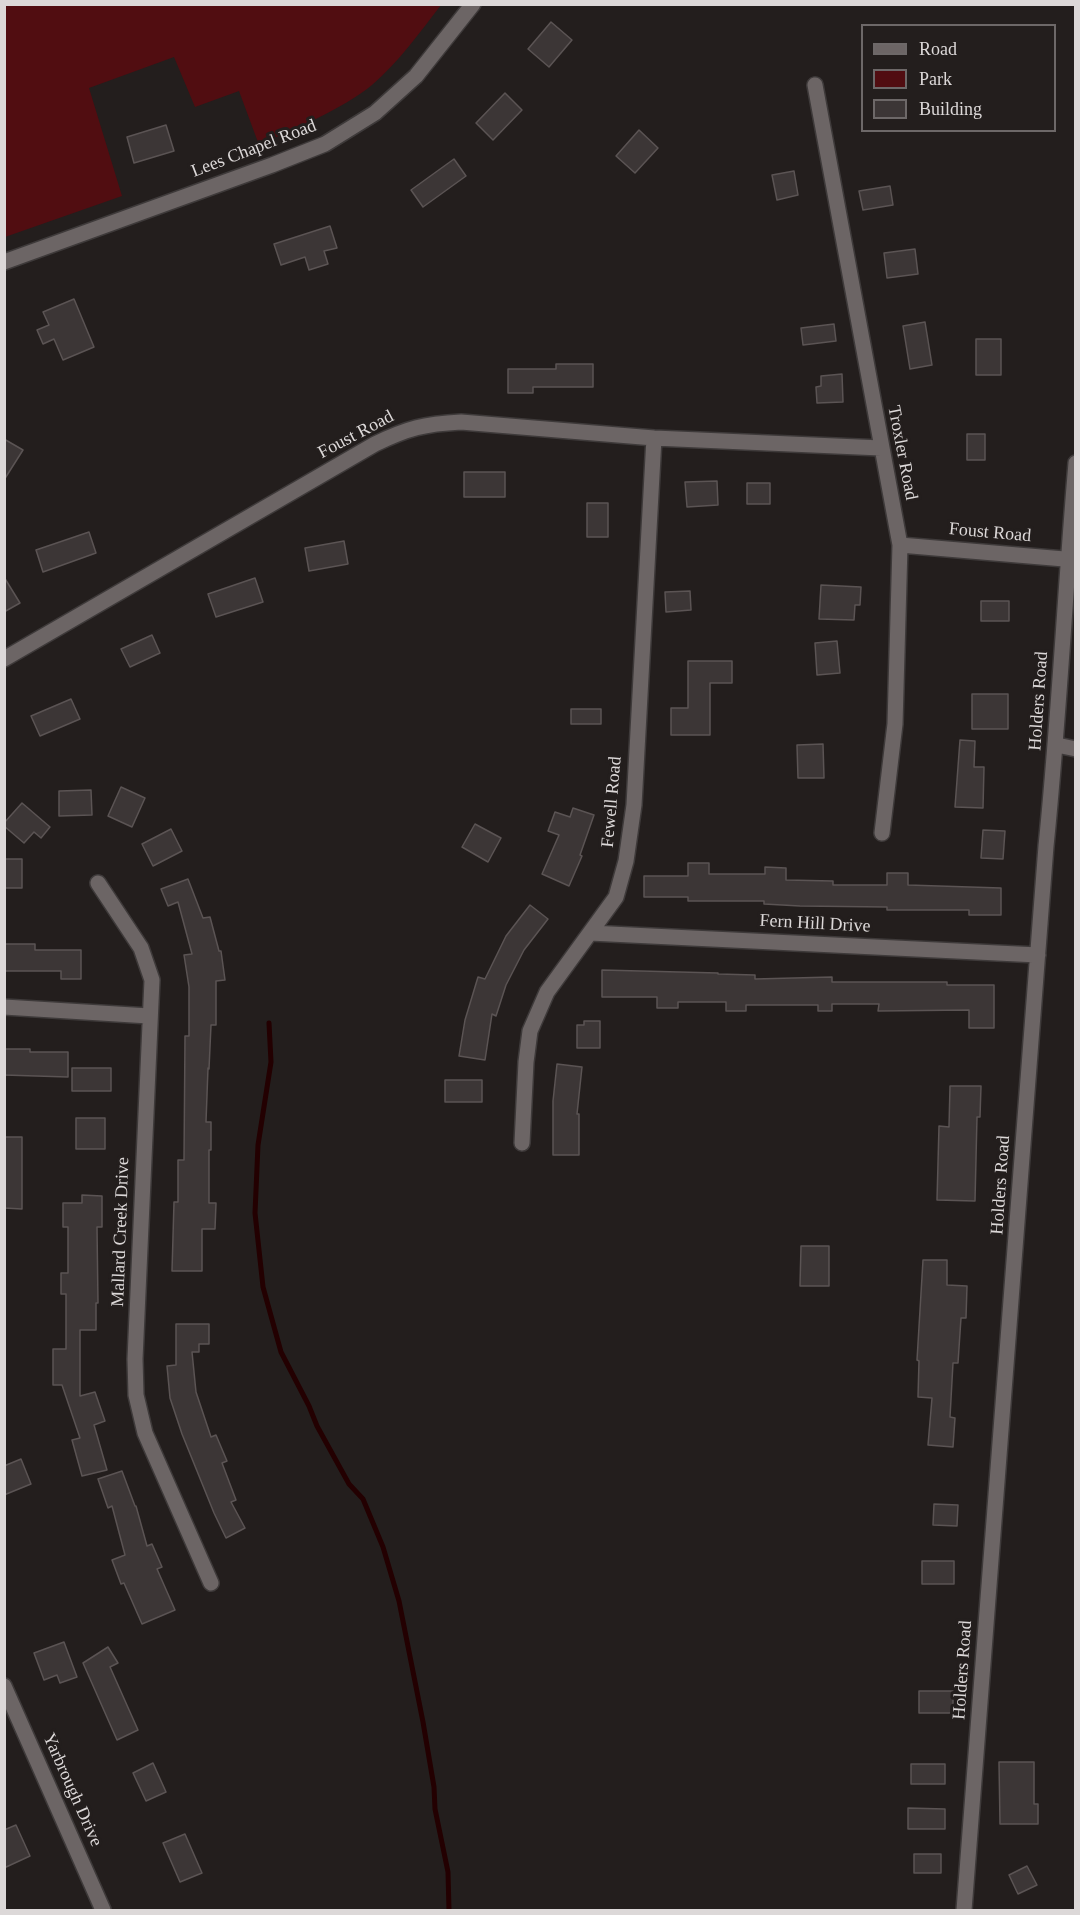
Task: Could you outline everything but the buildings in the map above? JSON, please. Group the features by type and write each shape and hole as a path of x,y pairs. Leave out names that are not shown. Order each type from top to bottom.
{"street":[{"name":"Lees Chapel Road","path":"4,262 325,144 375,113 416,76 473,4"},
{"name":"Troxler Road","path":"815,85 900,545 895,724 882,833"},
{"name":"Foust Road","path":"4,658 375,444 406,429 433,423 461,422 654,438 881,448"},
{"name":"Fewell Road","path":"522,1143 530,1031 547,992 616,897 626,861 634,793 654,438"},
{"name":"Holders Road","path":"964,1911 1038,955 1057,745 1076,463"},
{"name":"Foust Road","path":"900,545 1071,560"},
{"path":"1057,745 1076,749"},
{"name":"Mallard Creek Drive","path":"98,883 141,948 152,980 135,1359 136,1395 145,1434 211,1583"},
{"name":"Fern Hill Drive","path":"590,933 1038,955"},
{"path":"4,1007 149,1016"},
{"name":"Yarbrough Drive","path":"4,1686 104,1911"}],"green space":[{"path":"4,5 441,5 400,57 372,85 333,110 259,145 239,91 195,107 174,57 89,88 122,196 5,237"}],"waterway":[{"path":"269,1023 271,1062 258,1145 255,1213 263,1287 281,1352 317,1426 349,1484 363,1499 383,1547 399,1601 423,1722 434,1787 435,1809 448,1872 449,1910"}]}
